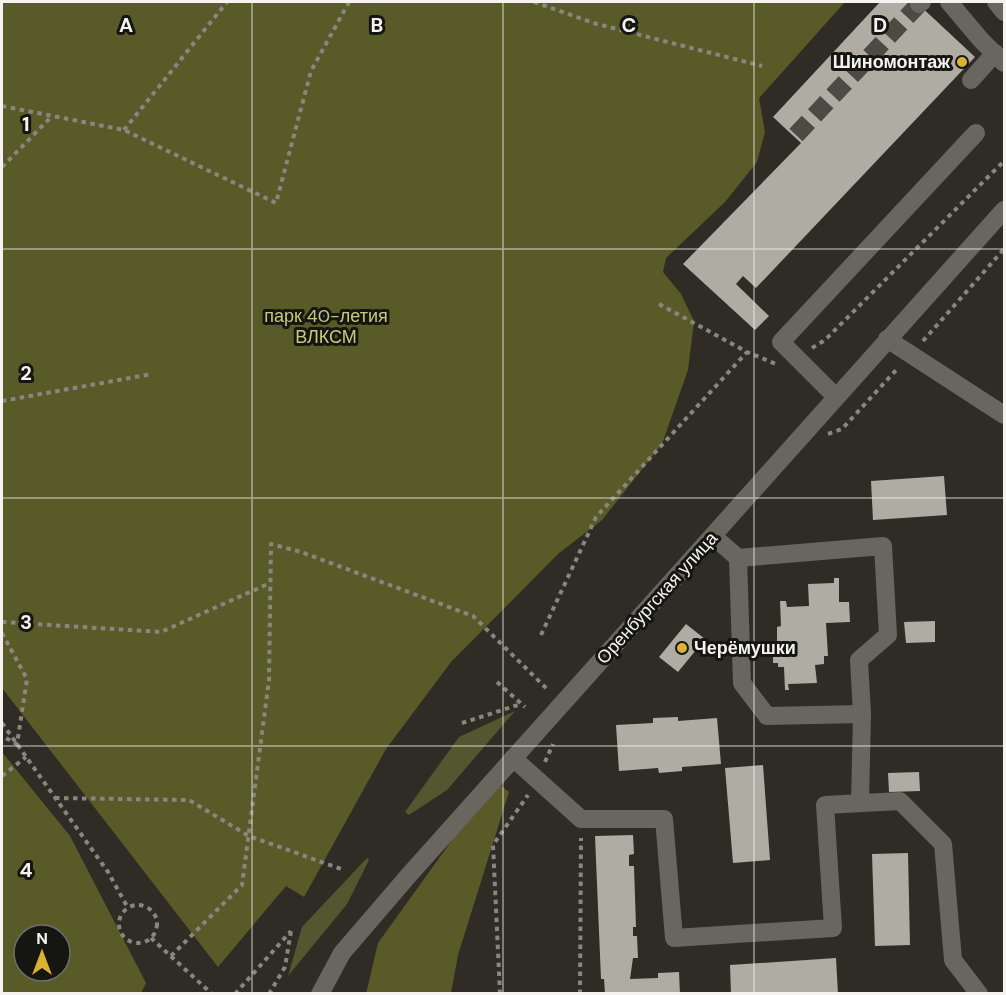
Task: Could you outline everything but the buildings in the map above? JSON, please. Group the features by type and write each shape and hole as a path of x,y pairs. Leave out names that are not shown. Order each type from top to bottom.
{"street":[{"path":"950,2 1000,58 971,80"},
{"path":"996,2 1005,12"},
{"path":"836,397 799,357 781,342 976,133"},
{"name":"Оренбургская улица","path":"320,993 342,953 513,758 1005,210"},
{"path":"887,339 1005,415"},
{"path":"713,536 738,558 883,546 888,635 859,660 862,714 860,802"},
{"path":"738,558 742,683 767,716 862,714"},
{"path":"513,758 581,819 664,819 674,938 832,928 825,805 900,801 943,844 953,960 979,993"},
{"path":"305,993 342,953"}],"path":[{"path":"124,130 227,2"},
{"path":"534,2 597,24 762,66"},
{"path":"2,106 124,130 276,203 311,72 347,3"},
{"path":"2,112 10,109"},
{"path":"2,167 51,117"},
{"path":"799,357 825,340 1005,161"},
{"path":"823,436 842,429 1005,249"},
{"path":"659,304 747,352 778,364"},
{"path":"541,635 596,517 747,352"},
{"path":"2,401 152,374"},
{"path":"171,956 242,885 269,680 271,544 301,552 473,616 563,704"},
{"path":"2,622 161,632 270,583"},
{"path":"2,633 27,679 17,744"},
{"path":"462,723 523,706 497,682"},
{"path":"2,723 108,872 128,908"},
{"path":"2,736 17,744"},
{"path":"500,993 493,845 538,780 553,743 558,738"},
{"path":"2,776 26,758"},
{"path":"55,798 189,800 249,836 340,869"},
{"path":"580,993 581,819"},
{"path":"142,905 154,913 157,927 151,938 138,943 124,936 119,921 128,908 142,905"},
{"path":"235,993 291,931 285,967 270,993"},
{"path":"151,938 212,993"}],"green space":[{"name":"парк 40-летия ВЛКСМ","path":"2,2 845,2 759,98 765,132 757,162 725,202 666,258 663,272 681,294 694,321 688,370 662,444 602,520 558,554 451,662 386,749 304,897 286,886 218,967 2,688"},
{"path":"515,711 447,790 409,815 405,812 459,737"},
{"path":"2,752 70,836 146,983 141,993 2,993"},
{"path":"500,785 509,792 458,955 451,993 366,994 378,943 491,786"},
{"path":"367,858 369,860 347,904 288,976 302,927"}],"tunnel":[{"path":"796,135 919,4"}],"place":[{"name":"Шиномонтаж","path":"962,62"},
{"name":"Черёмушки","path":"682,648"}]}
